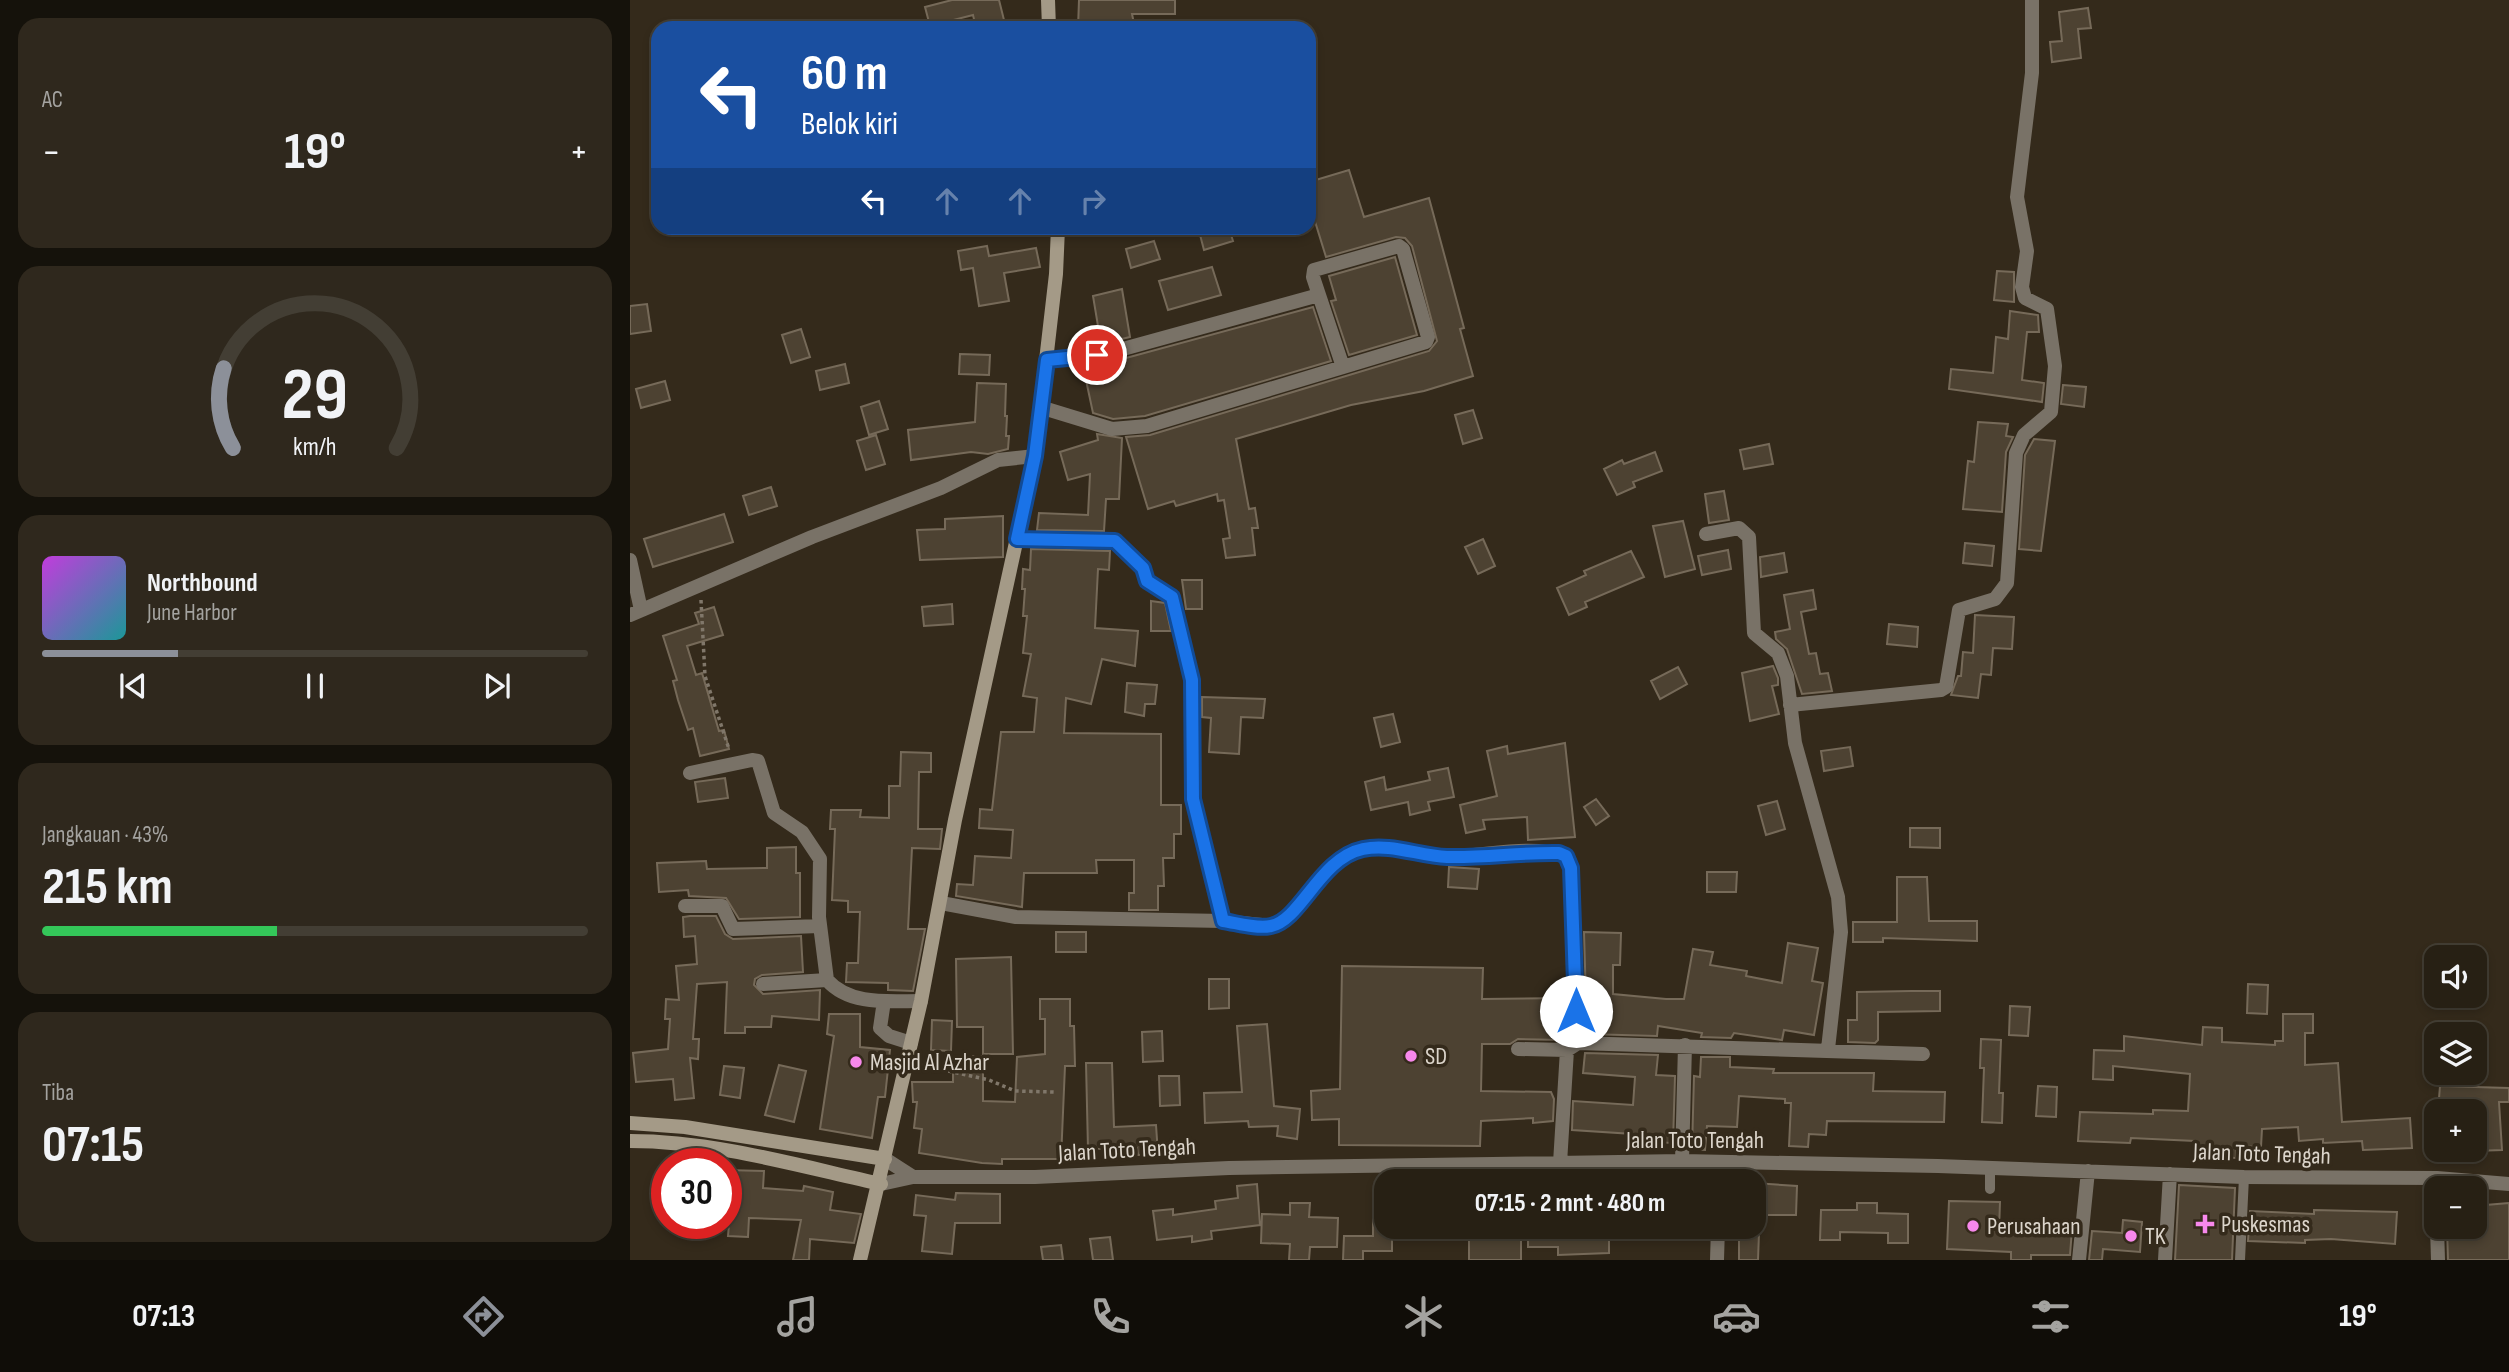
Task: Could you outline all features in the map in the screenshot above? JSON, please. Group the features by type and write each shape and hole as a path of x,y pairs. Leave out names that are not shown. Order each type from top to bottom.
{"main road":[{"path":"1048,0 1049,21"},
{"path":"860,1260 881,1184 922,1001 955,820 1035,456 1056,274 1058,235"},
{"path":"630,1123 685,1127 886,1159"},
{"path":"630,1141 723,1151 881,1184"}],"street":[{"path":"1790,705 1941,690 1946,687 1959,610 1995,599 2007,583 2016,453 2024,435 2051,412 2054,366 2047,310 2025,298 2022,293 2027,251 2017,197 2032,73 2032,0"},
{"path":"1040,407 1112,429 1147,426 1422,346 1428,337 1403,249 1394,245 1318,267 1313,274 1343,367"},
{"path":"1047,360 1112,352 1319,295"},
{"path":"630,560 636,613 812,537 941,488 999,460 1035,456"},
{"path":"1706,534 1739,528 1749,537 1754,633 1778,653 1787,676 1795,743 1838,897 1841,932 1828,1049"},
{"path":"1017,539 1115,541 1143,568 1147,581 1172,597 1192,680 1193,799 1223,921"},
{"path":"690,773 733,763 758,761 774,813 802,832 816,850 822,870 820,926 827,980 846,996 884,1001 922,1001"},
{"path":"941,903 1016,917 1223,921 1265,926 1280,922 1331,865 1362,849 1391,848 1449,857 1531,852 1566,856 1571,868 1573,1046 1560,1163"},
{"path":"685,906 722,906 733,929 820,926"},
{"path":"763,984 827,980"},
{"path":"884,1001 880,1015 883,1032 911,1043"},
{"path":"1682,1161 1685,1045"},
{"path":"1518,1049 1685,1045 1923,1054"},
{"path":"886,1159 914,1177"},
{"name":"Jalan Toto Tengah","path":"881,1184 914,1177 1035,1177 1230,1168 1682,1161 1990,1167 2424,1183"},
{"path":"1722,1162 1722,1169"},
{"path":"2079,1260 2088,1171"},
{"path":"2165,1260 2169,1174"},
{"name":"Jalan Toto Tengah","path":"2487,1184 2509,1184"},
{"path":"1717,1260 1718,1239"},
{"path":"2437,1239 2438,1260"}],"lane":[{"path":"1990,1167 1990,1189"},
{"path":"2240,1260 2244,1177"}],"path":[{"path":"700,587 705,676 733,763"},
{"path":"907,1062 989,1080 1015,1091 1055,1092"}],"building":[{"path":"952,0 999,0 1004,20 974,21 973,15 950,21 929,21 925,7"},
{"path":"1079,0 1175,0 1175,14 1132,14 1134,21 1078,21"},
{"path":"2088,8 2091,28 2078,29 2081,58 2052,62 2050,42 2062,41 2059,12"},
{"path":"1349,170 1364,217 1429,198 1464,328 1460,329 1473,376 1424,391 1351,405 1236,439 1249,509 1255,508 1258,528 1252,528 1255,555 1226,558 1223,539 1230,538 1224,500 1218,501 1217,494 1176,506 1174,501 1148,509 1126,437 1150,435 1429,351 1437,341 1412,246 1405,238 1396,237 1326,257 1316,225 1316,180"},
{"path":"1200,235 1231,235 1233,241 1204,250"},
{"path":"1154,241 1160,259 1131,268 1126,249"},
{"path":"987,246 989,256 1036,248 1040,267 1004,273 1009,301 979,306 973,268 961,270 958,251"},
{"path":"1395,257 1417,335 1349,355 1331,301 1336,300 1329,276"},
{"path":"1212,267 1221,295 1168,310 1159,281"},
{"path":"1997,271 2014,272 2014,302 1994,300"},
{"path":"1122,289 1130,337 1101,344 1093,296"},
{"path":"647,304 651,331 630,334 630,306"},
{"path":"1313,307 1331,361 1145,416 1113,419 1093,413 1083,366 1115,361"},
{"path":"2010,311 2038,315 2039,332 2027,332 2022,380 2044,383 2042,402 1949,389 1951,369 1993,373 1996,337 2008,339"},
{"path":"801,329 810,357 791,363 782,335"},
{"path":"960,354 990,355 989,375 959,374"},
{"path":"845,364 849,383 820,390 816,371"},
{"path":"665,381 670,400 641,408 636,389"},
{"path":"977,383 1006,384 1008,449 988,454 971,452 911,460 908,430 975,422"},
{"path":"2063,385 2086,387 2084,407 2061,404"},
{"path":"879,401 888,429 869,435 861,407"},
{"path":"1473,410 1482,438 1463,444 1455,415"},
{"path":"1978,422 2008,424 2006,436 2013,437 2006,452 2002,512 1963,509 1968,461 1974,462"},
{"path":"1097,434 1122,438 1119,499 1106,499 1104,531 1037,530 1039,513 1088,515 1090,474 1068,480 1060,452 1098,440"},
{"path":"876,435 885,464 866,470 857,441"},
{"path":"2034,439 2055,441 2041,551 2019,549 2025,455"},
{"path":"1769,444 1773,464 1744,469 1740,450"},
{"path":"1655,452 1662,471 1633,482 1635,487 1617,495 1604,469 1622,460 1624,464"},
{"path":"771,487 777,506 749,515 743,496"},
{"path":"1724,491 1729,520 1709,523 1705,494"},
{"path":"724,514 733,542 653,567 644,539"},
{"path":"1003,516 1003,557 920,560 917,530 945,529 945,519"},
{"path":"1683,521 1695,569 1665,577 1653,526"},
{"path":"1483,539 1495,566 1478,574 1465,547"},
{"path":"1965,543 1994,546 1992,566 1963,563"},
{"path":"1031,549 1110,551 1109,570 1098,569 1095,628 1138,631 1135,666 1102,659 1091,704 1066,698 1064,733 1161,734 1161,805 1181,805 1181,834 1174,834 1174,858 1163,858 1164,886 1158,886 1158,910 1129,910 1129,893 1134,893 1134,860 1096,860 1097,873 1024,873 1022,907 956,896 957,884 973,885 975,856 1011,858 1013,830 979,828 980,809 992,810 1001,732 1034,732 1037,698 1023,696 1031,654 1023,653 1027,616 1023,616 1023,569 1030,570"},
{"path":"1728,550 1731,569 1702,575 1698,556"},
{"path":"1631,551 1644,577 1585,602 1587,607 1569,615 1557,588 1586,575 1584,571"},
{"path":"1784,553 1787,572 1761,577 1760,557"},
{"path":"1182,580 1202,580 1202,609 1186,609"},
{"path":"1813,590 1816,609 1801,612 1809,654 1816,653 1820,674 1828,673 1832,691 1802,694 1787,649 1776,639 1775,632 1790,629 1784,595"},
{"path":"1151,601 1165,603 1171,631 1151,631"},
{"path":"952,604 953,624 924,626 922,607"},
{"path":"714,607 723,635 687,646 696,675 702,673 719,731 724,730 729,749 700,756 693,728 688,730 678,700 673,681 677,680 663,636 699,624 695,613"},
{"path":"1975,615 2014,617 2012,649 1993,648 1991,675 1981,674 1978,698 1951,695 1958,676 1961,676 1963,652 1973,653"},
{"path":"1889,624 1918,627 1917,647 1887,644"},
{"path":"1773,666 1778,685 1772,686 1779,714 1750,721 1742,673"},
{"path":"1678,667 1687,684 1660,699 1651,681"},
{"path":"1127,683 1157,685 1155,704 1145,704 1144,716 1125,712"},
{"path":"1202,697 1265,699 1263,718 1241,717 1239,754 1209,752 1211,718 1202,717"},
{"path":"1393,714 1400,742 1381,747 1374,718"},
{"path":"1565,743 1575,837 1528,840 1527,817 1483,820 1485,829 1466,833 1460,805 1497,796 1487,751 1507,746 1508,754"},
{"path":"1850,747 1853,766 1824,771 1821,751"},
{"path":"901,752 931,753 931,772 919,772 918,829 942,829 940,849 912,848 908,929 925,929 913,991 888,990 888,983 846,982 847,963 858,963 860,912 848,912 848,901 832,900 835,829 830,829 831,810 861,810 860,817 889,818 889,786 900,786"},
{"path":"1448,768 1454,797 1428,802 1430,810 1410,815 1408,802 1371,810 1365,782 1384,777 1386,790 1430,780 1428,772"},
{"path":"725,778 728,798 698,802 695,782"},
{"path":"1596,799 1609,816 1596,825 1584,807"},
{"path":"1777,801 1785,829 1766,835 1758,806"},
{"path":"1910,828 1940,828 1940,848 1910,847"},
{"path":"796,847 796,873 800,873 800,917 739,919 726,898 689,896 688,890 659,892 657,863 706,861 707,869 767,868 767,848"},
{"path":"1449,867 1479,869 1477,889 1448,887"},
{"path":"1707,872 1737,872 1736,892 1707,892"},
{"path":"1897,877 1927,877 1929,921 1977,921 1977,941 1883,938 1883,942 1853,942 1853,922 1897,922"},
{"path":"716,916 725,934 733,939 801,936 803,972 762,975 755,979 754,985 763,994 820,990 819,1020 772,1016 771,1027 745,1027 745,1033 725,1033 727,982 697,984 693,1039 699,1039 698,1059 690,1058 694,1098 675,1100 673,1079 636,1082 633,1053 668,1049 670,1019 665,1019 666,999 679,1000 676,966 697,964 695,936 684,937 683,917"},
{"path":"1056,932 1086,932 1086,952 1056,952"},
{"path":"1584,932 1621,933 1620,965 1613,965 1613,994 1666,999 1684,999 1693,949 1713,952 1710,965 1747,971 1746,976 1782,983 1788,943 1818,948 1812,981 1823,983 1814,1035 1784,1030 1782,1040 1734,1033 1731,1038 1701,1037 1702,1033 1658,1026 1657,1036 1587,1034"},
{"path":"1011,957 1013,1054 983,1054 983,1027 957,1027 956,959"},
{"name":"SD","path":"1342,966 1483,968 1482,999 1567,998 1568,1038 1518,1039 1510,1044 1482,1044 1481,1091 1551,1092 1554,1099 1553,1121 1533,1123 1533,1118 1481,1121 1480,1146 1339,1145 1339,1119 1312,1120 1311,1091 1340,1089"},
{"path":"1209,979 1229,979 1229,1008 1209,1009"},
{"path":"2248,984 2268,985 2267,1014 2247,1013"},
{"path":"1940,991 1940,1011 1878,1012 1878,1040 1875,1043 1848,1042 1848,1020 1857,1020 1857,992"},
{"path":"1040,999 1070,999 1070,1026 1074,1026 1075,1066 1065,1066 1061,1159 1002,1159 1002,1164 919,1153 922,1129 914,1128 917,1102 913,1102 912,1082 953,1082 953,1057 983,1056 983,1101 1015,1102 1017,1057 1045,1054 1045,1019 1040,1019"},
{"path":"2010,1006 2030,1007 2028,1036 2009,1035"},
{"path":"829,1014 860,1014 860,1047 890,1050 885,1097 878,1097 872,1138 820,1129 834,1036 827,1034"},
{"path":"2283,1014 2313,1014 2313,1033 2305,1033 2305,1065 2338,1063 2342,1122 2410,1118 2412,1148 2363,1150 2362,1141 2299,1141 2298,1127 2262,1129 2261,1147 2236,1146 2236,1158 2195,1156 2195,1141 2131,1138 2130,1143 2078,1141 2080,1112 2153,1114 2153,1110 2188,1111 2190,1074 2113,1066 2113,1080 2093,1079 2094,1050 2124,1051 2124,1036 2202,1045 2203,1027 2222,1028 2222,1042 2275,1045 2275,1041 2283,1041"},
{"path":"932,1020 952,1021 951,1051 931,1050"},
{"path":"1267,1024 1274,1106 1300,1109 1297,1139 1277,1136 1278,1126 1249,1127 1248,1121 1205,1123 1204,1093 1242,1092 1237,1026"},
{"path":"1162,1031 1163,1061 1143,1062 1142,1032"},
{"path":"1981,1039 2001,1040 1999,1093 2003,1093 2002,1123 1982,1122 1984,1068 1980,1068"},
{"path":"1585,1053 1658,1055 1656,1075 1675,1076 1673,1143 1632,1141 1633,1134 1572,1130 1573,1101 1633,1105 1635,1077 1583,1073"},
{"path":"1701,1057 1730,1057 1730,1067 1774,1069 1773,1073 1874,1073 1873,1091 1945,1092 1944,1122 1827,1121 1826,1135 1809,1134 1808,1147 1789,1146 1791,1103 1785,1103 1785,1099 1739,1096 1737,1127 1707,1126 1705,1150 1692,1149 1694,1076 1700,1077"},
{"path":"1086,1063 1112,1063 1114,1127 1156,1125 1158,1154 1138,1155 1137,1148 1088,1149"},
{"path":"779,1065 806,1071 794,1122 765,1115"},
{"path":"724,1066 744,1068 740,1098 720,1095"},
{"path":"1159,1076 1179,1076 1180,1105 1160,1106"},
{"path":"2038,1086 2057,1087 2056,1117 2036,1116"},
{"path":"2440,1086 2509,1088 2509,1102 2499,1102 2502,1150 2487,1151 2487,1099 2439,1099"},
{"path":"742,1170 764,1171 763,1188 803,1191 804,1186 833,1192 830,1210 861,1214 854,1243 810,1239 809,1260 793,1260 801,1220 749,1218 748,1237 742,1237"},
{"path":"1257,1184 1260,1225 1211,1231 1212,1239 1192,1242 1192,1236 1157,1240 1153,1211 1173,1209 1173,1215 1216,1209 1215,1201 1238,1198 1237,1186"},
{"path":"1766,1184 1797,1186 1796,1215 1766,1215"},
{"name":"Puskesmas","path":"2179,1185 2235,1188 2232,1260 2175,1260"},
{"path":"956,1193 1000,1194 1000,1223 955,1223 952,1254 922,1251 926,1216 914,1215 916,1195 955,1200"},
{"path":"1374,1198 1374,1239 1392,1239 1392,1251 1363,1251 1363,1260 1343,1260 1344,1236 1373,1236"},
{"path":"1949,1201 2000,1202 1999,1231 2043,1232 2043,1225 2072,1229 2070,1255 2031,1255 2031,1260 2011,1260 2011,1252 1947,1249"},
{"path":"1290,1203 1310,1203 1309,1217 1338,1218 1337,1247 1310,1247 1309,1260 1289,1260 1290,1244 1261,1243 1262,1214 1290,1215"},
{"path":"1857,1203 1877,1203 1877,1213 1908,1214 1908,1243 1888,1243 1888,1233 1840,1232 1840,1240 1820,1240 1821,1210 1857,1210"},
{"path":"2509,1203 2509,1260 2448,1260 2447,1239 2487,1239 2487,1205"},
{"path":"2314,1210 2397,1212 2395,1244 2331,1239 2305,1240 2305,1243 2248,1241 2250,1211 2314,1214"},
{"path":"2123,1220 2142,1222 2140,1252 2103,1249 2102,1260 2089,1260 2092,1231 2122,1233"},
{"path":"1110,1237 1113,1260 1093,1260 1090,1239"},
{"path":"1469,1239 1521,1239 1521,1260 1469,1260"},
{"path":"1528,1239 1609,1239 1609,1253 1558,1255 1558,1247 1528,1247"},
{"path":"1739,1239 1759,1239 1758,1260 1739,1260"},
{"path":"1061,1245 1063,1260 1043,1260 1041,1247"}],"place":[{"name":"SD","path":"1411,1056"},
{"name":"Masjid Al Azhar","path":"856,1062"},
{"name":"Puskesmas","path":"2205,1224"},
{"name":"Perusahaan","path":"1973,1226"},
{"name":"TK","path":"2131,1236"}],"route":[{"path":"1097,355 1047,360 1035,456 1017,539 1115,541 1143,568 1147,581 1172,597 1179,616 1192,680 1194,712 1191,745 1197,825 1223,921 1265,926 1280,922 1331,865 1349,853 1362,849 1391,848 1414,854 1449,857 1514,852 1559,853 1566,856 1571,868 1576,948 1576,1011"}]}
